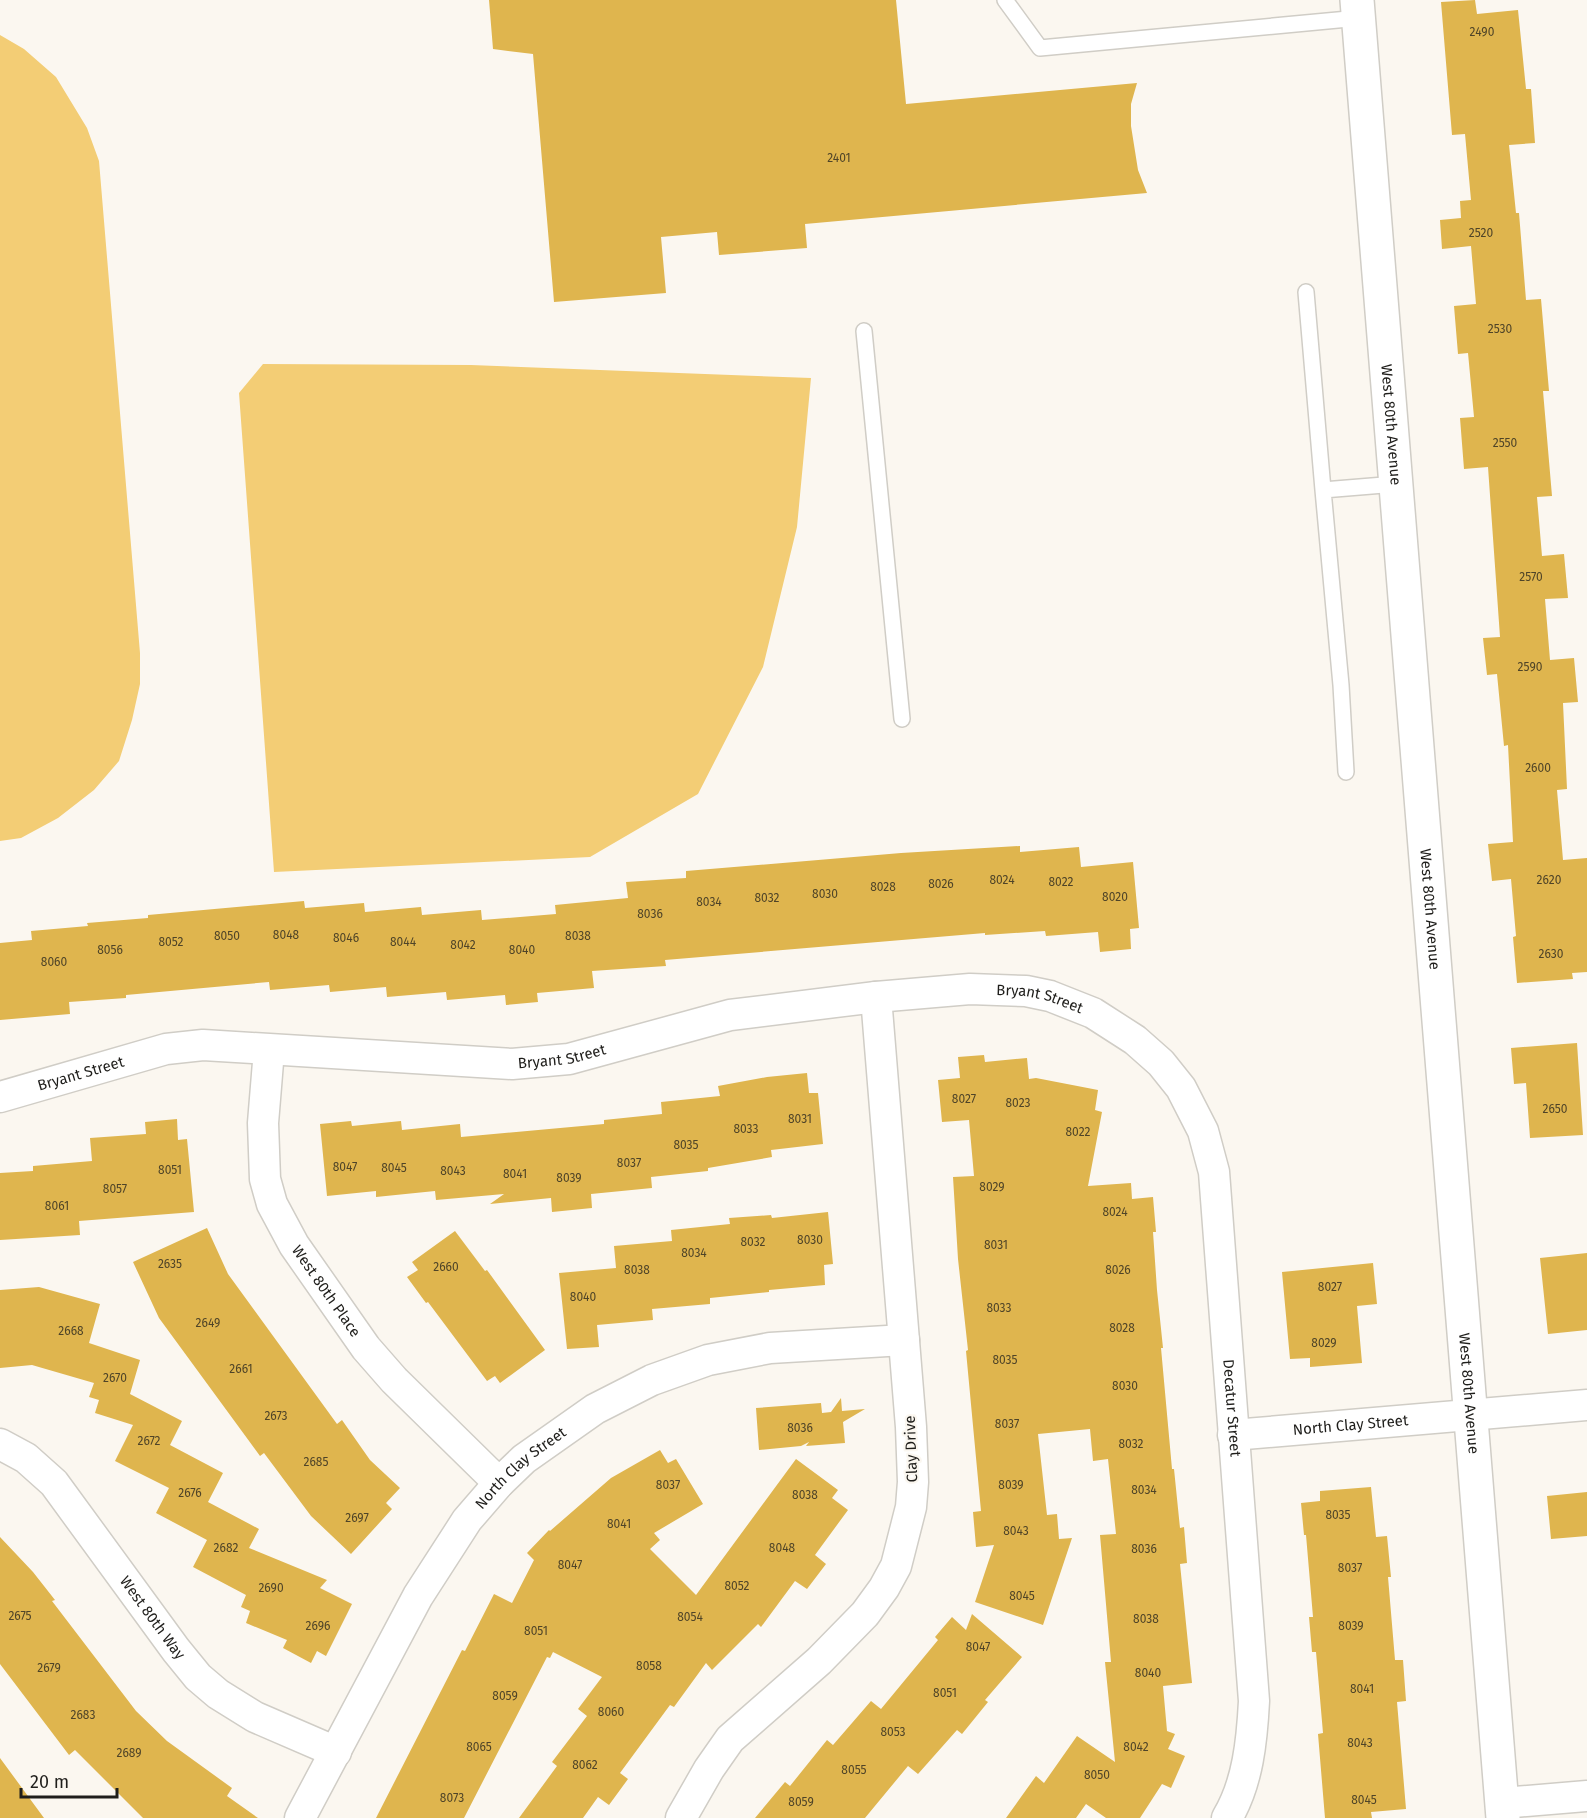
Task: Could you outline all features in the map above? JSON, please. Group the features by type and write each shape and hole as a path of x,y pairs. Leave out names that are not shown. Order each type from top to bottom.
{"street":[{"name":"West 80th Avenue","path":"1358,9 1503,1811"},
{"name":"Bryant Street","path":"0,1096 166,1049 203,1045 512,1064 569,1059 730,1015 876,997 970,989 1026,991 1050,996 1093,1013 1116,1028"},
{"name":"Clay Drive","path":"681,1818 709,1769 730,1739 819,1661 865,1614 885,1588 896,1566 912,1507 913,1482 904,1340 876,997"},
{"name":"Decatur Street","path":"1116,1028 1135,1040 1161,1063 1181,1088 1203,1131 1214,1172 1254,1701 1252,1738 1244,1775 1227,1818"},
{"name":"West 80th Place","path":"269,1050 263,1155 265,1179 272,1204 305,1262 366,1348 394,1380 499,1483"},
{"name":"North Clay Street","path":"300,1818 418,1596 467,1520 499,1483 524,1459 595,1409 652,1380 708,1360 770,1348 904,1340"},
{"name":"North Clay Street","path":"1233,1435 1587,1405"},
{"name":"West 80th Way","path":"0,1444 26,1458 54,1483 198,1677 218,1694 255,1717 336,1752"},
{"path":"1503,1811 1587,1796"}],"lane":[{"path":"1005,0 1040,48 1358,9"},
{"path":"1306,292 1341,685 1346,772"},
{"path":"864,331 902,719"},
{"path":"1323,490 1396,484"}],"shaded area":[{"path":"0,35 24,49 56,77 87,128 99,161 140,653 140,684 119,761 94,790 58,818 21,838 0,841"},
{"path":"263,364 471,365 811,378 797,527 763,667 698,794 590,857 274,872 239,393"}],"building":[{"path":"489,0 896,0 906,104 1137,83 1131,104 1131,126 1138,170 1147,193 805,224 807,248 719,255 717,232 661,237 666,293 554,302 533,54 493,49"},
{"path":"1475,0 1477,14 1518,10 1526,89 1531,89 1535,143 1509,145 1516,213 1519,213 1526,300 1541,299 1549,391 1543,391 1552,496 1537,497 1542,556 1564,554 1568,598 1545,599 1550,660 1574,658 1578,702 1563,703 1567,789 1557,790 1563,860 1587,858 1587,972 1572,973 1573,979 1517,983 1511,879 1492,881 1488,844 1513,842 1508,745 1504,746 1497,674 1487,675 1483,638 1500,637 1488,467 1464,469 1460,418 1474,417 1468,353 1458,354 1454,306 1476,304 1471,246 1442,249 1440,220 1461,218 1460,201 1471,200 1465,134 1452,135 1441,2"},
{"path":"1020,846 1020,852 1079,847 1081,867 1133,862 1139,928 1130,929 1131,949 1100,952 1098,932 1046,936 1045,931 985,935 985,933 665,960 666,966 592,971 594,988 537,993 538,1002 506,1005 505,995 447,1000 446,992 387,997 386,987 330,992 329,985 270,990 269,982 69,1002 70,1014 0,1020 0,943 32,940 31,931 148,918 148,915 304,901 305,908 364,903 365,912 421,907 422,915 481,910 482,920 556,914 555,905 628,898 626,882 686,878 686,871 901,853"},
{"path":"1577,1043 1583,1135 1530,1138 1526,1083 1514,1084 1511,1048"},
{"path":"984,1055 985,1062 1027,1058 1029,1079 1036,1078 1098,1090 1095,1110 1102,1112 1088,1186 1131,1183 1132,1199 1153,1197 1156,1232 1153,1232 1163,1348 1161,1348 1172,1469 1174,1469 1180,1528 1184,1527 1187,1563 1180,1564 1192,1683 1163,1686 1167,1731 1175,1734 1168,1749 1185,1756 1171,1788 1162,1784 1140,1818 1106,1818 1086,1804 1076,1818 1006,1818 1036,1776 1044,1783 1077,1736 1115,1762 1105,1662 1111,1662 1100,1535 1116,1534 1108,1459 1093,1461 1090,1429 1038,1434 1047,1515 1057,1514 1059,1539 1072,1538 1043,1625 975,1602 994,1545 976,1547 973,1512 981,1511 958,1259 953,1177 974,1176 969,1120 942,1122 938,1080 960,1078 958,1057"},
{"path":"807,1073 809,1093 818,1093 823,1144 771,1150 772,1157 708,1168 708,1171 651,1177 652,1188 591,1194 592,1208 552,1212 551,1198 490,1204 504,1194 436,1200 435,1191 376,1197 376,1191 327,1196 320,1124 351,1121 352,1126 401,1121 402,1130 460,1124 461,1137 604,1124 604,1120 662,1114 661,1102 720,1096 718,1086 767,1077"},
{"path":"177,1119 178,1140 187,1139 194,1212 79,1221 80,1235 0,1240 0,1173 33,1171 33,1166 92,1161 90,1138 146,1134 145,1122"},
{"path":"828,1212 833,1264 824,1265 825,1285 710,1298 710,1304 652,1309 653,1320 597,1325 599,1347 567,1349 559,1273 616,1268 614,1246 672,1241 671,1230 730,1224 729,1218 771,1215 772,1218"},
{"path":"207,1228 228,1274 337,1424 342,1420 370,1460 400,1488 386,1503 392,1509 351,1554 311,1516 264,1453 260,1456 159,1318 133,1262"},
{"path":"455,1231 485,1271 487,1270 545,1350 500,1383 495,1376 487,1381 407,1277 418,1270 412,1262"},
{"path":"1587,1253 1587,1330 1548,1334 1540,1258"},
{"path":"1373,1263 1377,1304 1357,1306 1362,1363 1310,1367 1310,1358 1290,1359 1282,1272"},
{"path":"39,1287 100,1304 89,1343 140,1360 130,1394 182,1421 170,1445 223,1473 208,1502 259,1529 249,1548 327,1580 320,1588 352,1604 326,1656 317,1651 311,1663 283,1648 287,1640 246,1623 250,1611 241,1607 246,1595 193,1567 207,1540 156,1513 169,1488 115,1461 133,1425 95,1413 99,1400 89,1397 94,1383 32,1365 0,1368 0,1290"},
{"path":"841,1398 842,1411 865,1409 843,1422 845,1443 806,1446 809,1442 801,1446 759,1450 756,1408 821,1403 822,1413 831,1412"},
{"path":"660,1450 668,1463 676,1459 703,1504 654,1533 660,1540 650,1549 696,1595 796,1459 838,1490 832,1498 848,1510 815,1555 826,1564 807,1589 795,1581 761,1627 758,1624 712,1670 706,1663 674,1707 670,1705 620,1773 628,1779 609,1805 598,1797 583,1818 519,1818 557,1766 552,1762 587,1716 578,1709 602,1677 553,1652 550,1658 547,1657 464,1818 376,1818 462,1650 465,1651 494,1594 512,1603 534,1560 527,1553 549,1530 611,1478"},
{"path":"1371,1487 1376,1537 1387,1536 1395,1660 1403,1660 1406,1701 1397,1702 1406,1809 1371,1812 1372,1818 1325,1818 1318,1734 1323,1733 1316,1652 1312,1652 1309,1617 1313,1617 1301,1503 1320,1501 1320,1491"},
{"path":"1587,1492 1587,1536 1551,1539 1547,1496"},
{"path":"0,1537 33,1572 55,1600 52,1601 136,1711 167,1741 232,1788 227,1796 258,1818 143,1818 75,1750 69,1755 0,1664"},
{"path":"972,1614 1022,1657 985,1700 988,1702 962,1734 957,1730 918,1774 908,1766 865,1818 755,1818 785,1782 790,1786 827,1740 833,1745 871,1701 881,1709 938,1640 935,1637 952,1617 966,1630"},
{"path":"0,1758 44,1818 0,1818"}]}
